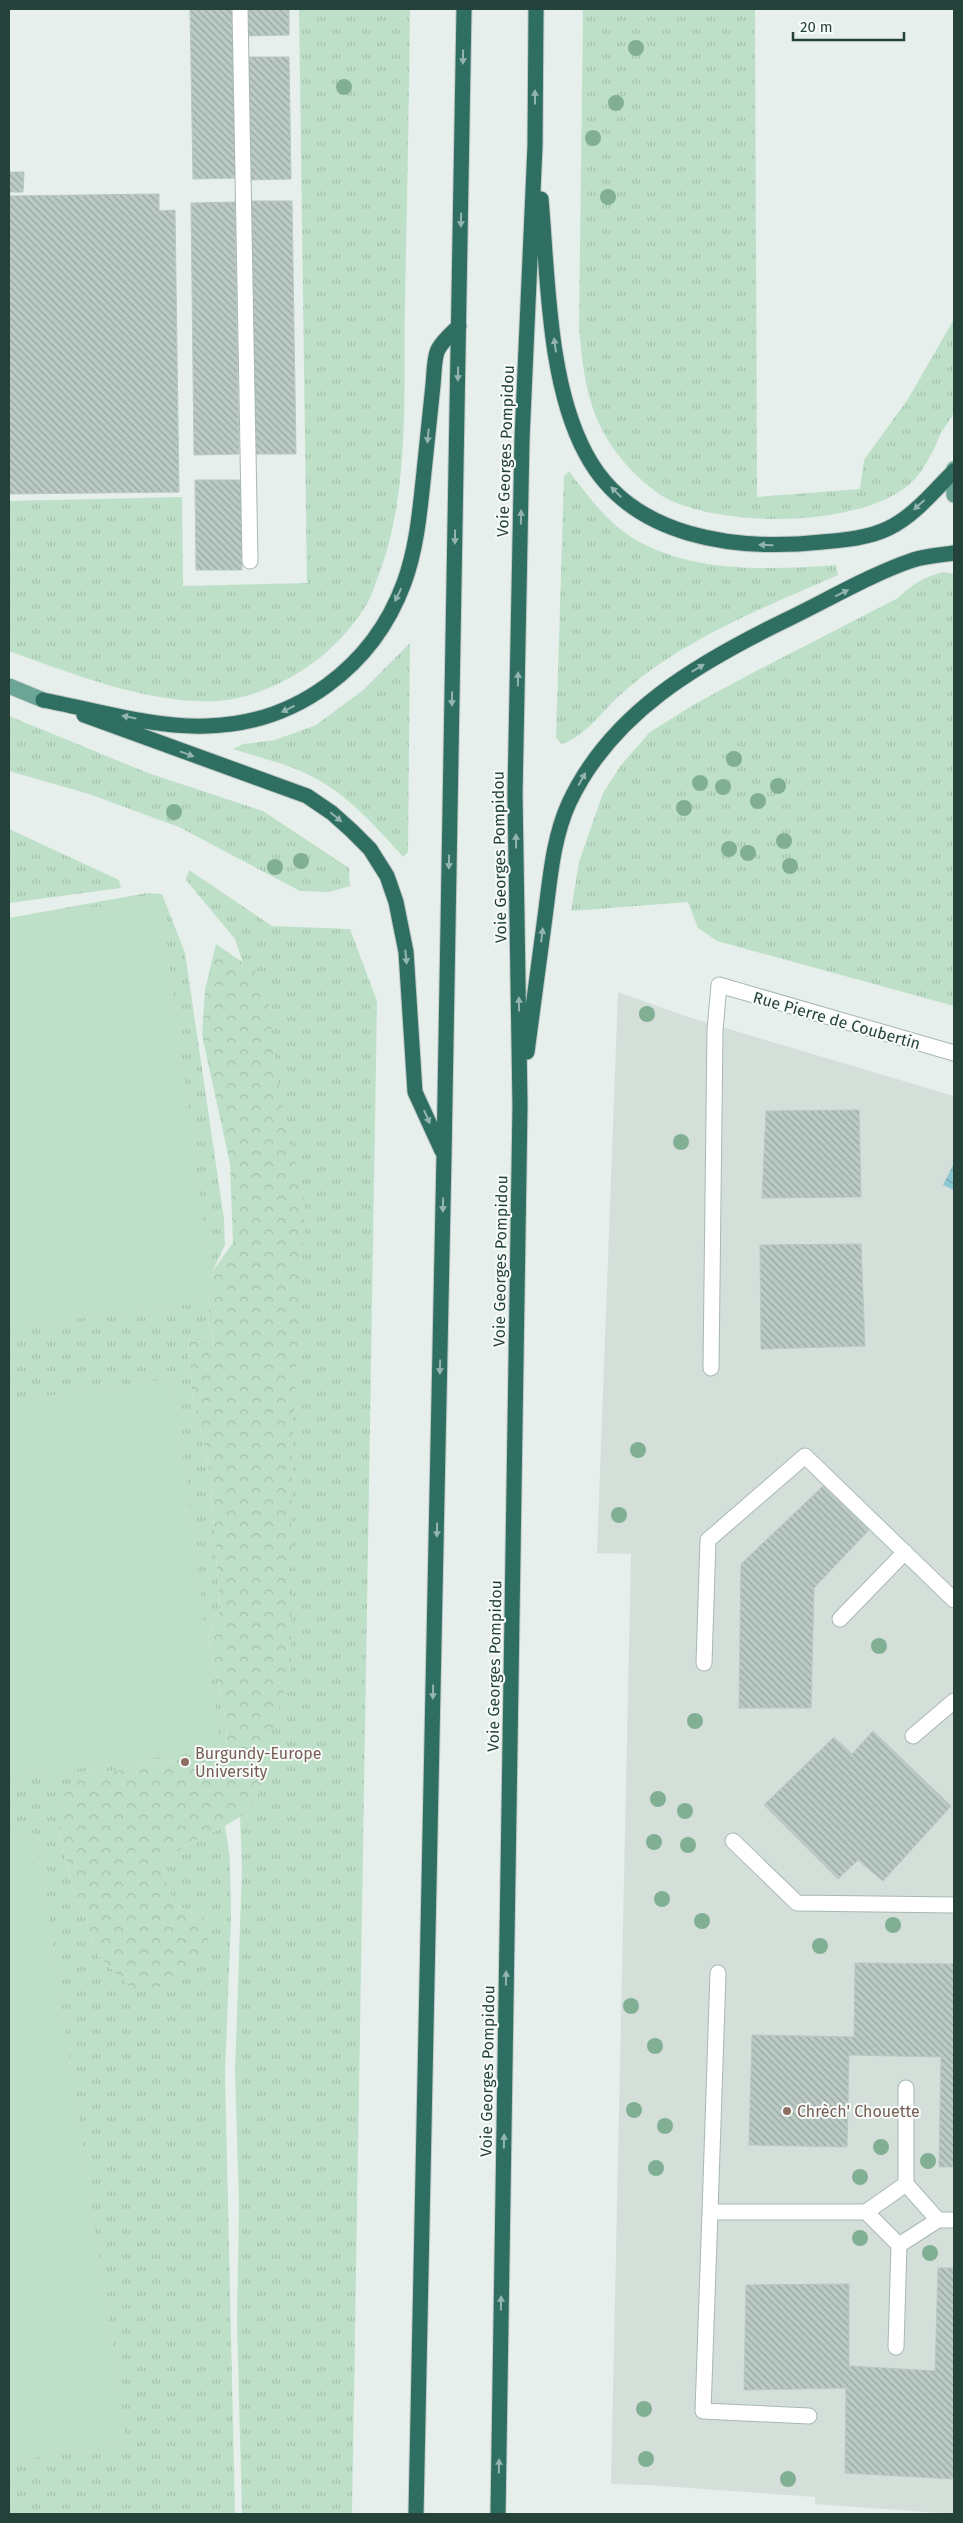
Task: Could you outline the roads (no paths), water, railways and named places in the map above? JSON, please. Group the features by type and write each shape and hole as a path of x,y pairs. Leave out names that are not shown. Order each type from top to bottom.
{"highway":[{"path":"416,2514 444,1156 464,9"},
{"name":"Voie Georges Pompidou","path":"498,2514 520,1105 515,794 522,439 535,146 536,9"},
{"path":"535,146 559,371 577,434 587,456 607,483 624,500 645,515 700,537 770,546 806,544 868,535 889,528 910,513 954,470"},
{"path":"43,700 170,724 235,725 281,712 310,698 340,678 369,646 383,625 404,584 417,526 437,351 459,326"},
{"path":"520,1105 551,870 558,834 569,803 609,739 633,714 657,695 697,668 768,629 914,560 954,553"},
{"path":"43,700 307,796 332,813 370,849 387,876 396,902 406,952 415,1092 444,1156"}],"main road":[{"path":"954,470 954,494"},
{"path":"9,686 43,700"}],"street":[{"path":"240,9 250,561"},
{"name":"Rue Pierre de Coubertin","path":"711,1368 715,1030 719,985 954,1053"},
{"path":"704,1663 708,1540 806,1456 954,1600"},
{"path":"840,1619 904,1552"},
{"path":"913,1736 954,1701"},
{"path":"733,1841 797,1902 954,1905"},
{"path":"718,1973 703,2411 809,2416"},
{"path":"906,2088 906,2184 938,2220"},
{"path":"710,2212 866,2212 906,2184"},
{"path":"866,2212 899,2245 896,2347"},
{"path":"899,2245 938,2220 954,2220"}],"water":[{"path":"954,1163 954,1190 943,1185"}],"place":[{"name":"Burgundy-Europe University","path":"185,1762"},
{"name":"Chrèch' Chouette","path":"787,2111"}]}
